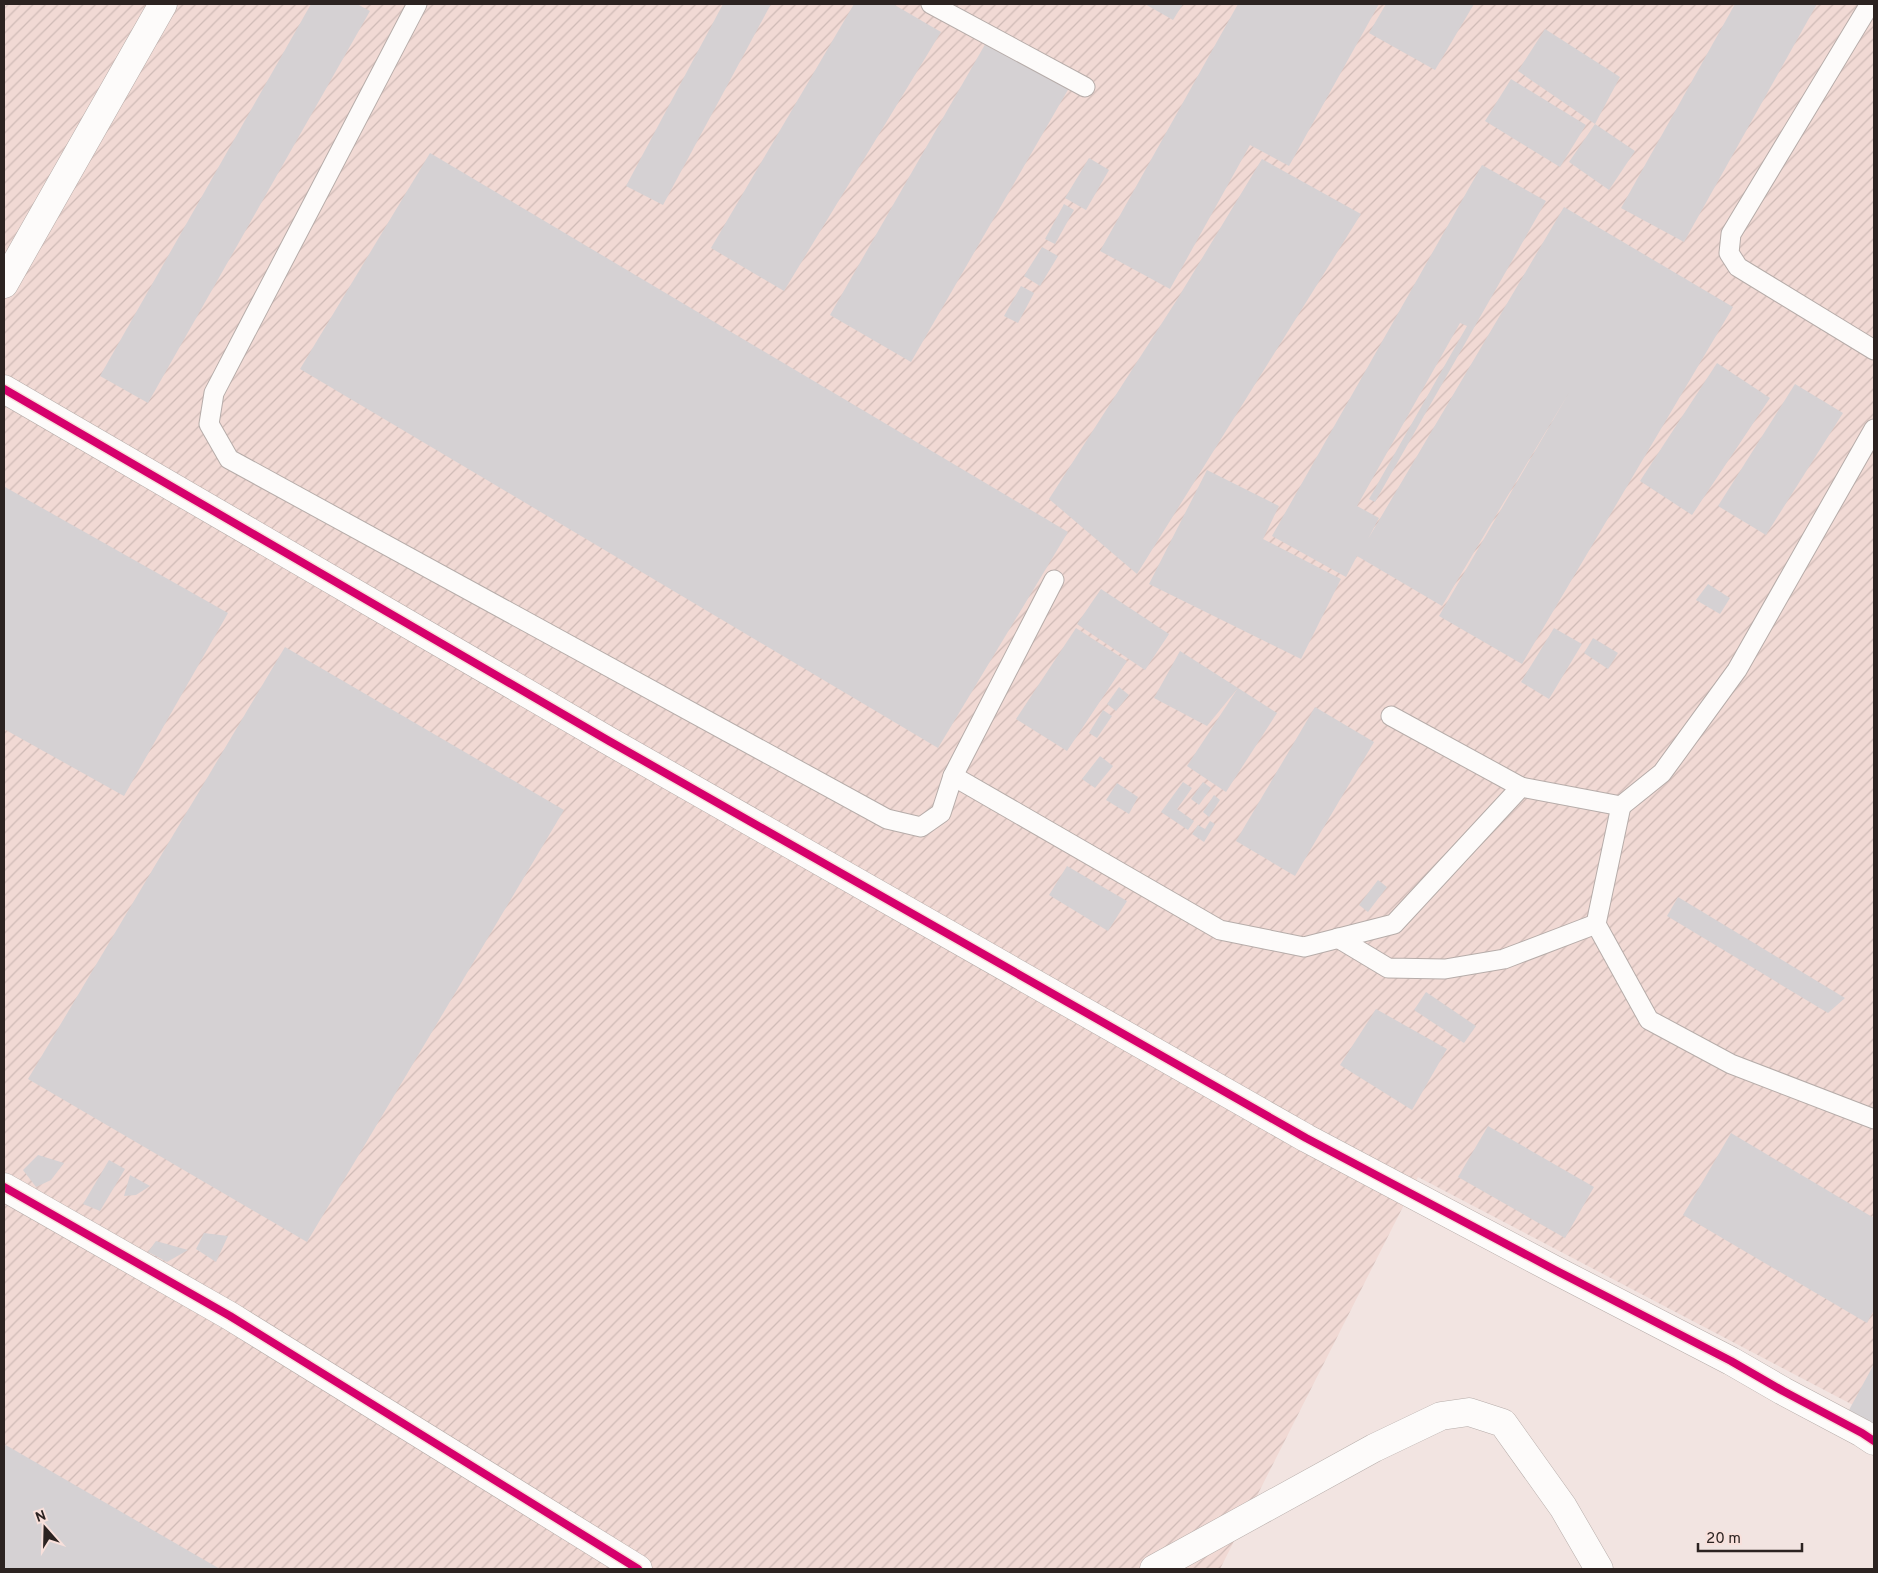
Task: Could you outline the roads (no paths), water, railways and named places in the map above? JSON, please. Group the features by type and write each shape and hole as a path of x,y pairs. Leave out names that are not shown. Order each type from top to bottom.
{"street":[{"path":"4,284 163,4"},
{"path":"4,389 618,746 1306,1138 1731,1361 1874,1441"},
{"path":"4,1187 230,1316 638,1569"},
{"path":"1164,1567 1374,1448 1441,1416 1469,1412 1503,1423 1563,1508 1600,1569"}],"lane":[{"path":"417,4 214,393 209,424 229,459 887,819 921,827 941,813 953,776 1054,580"},
{"path":"931,4 1086,87"},
{"path":"1870,4 1731,234 1729,253 1738,267 1874,350"},
{"path":"1874,429 1738,670 1662,773 1621,806 1596,924 1649,1020 1731,1064 1874,1119"},
{"path":"1392,716 1521,787 1621,806"},
{"path":"953,776 1220,930 1304,947 1394,924 1521,787"},
{"path":"1338,938 1388,968 1445,970 1504,960 1596,924"}]}
